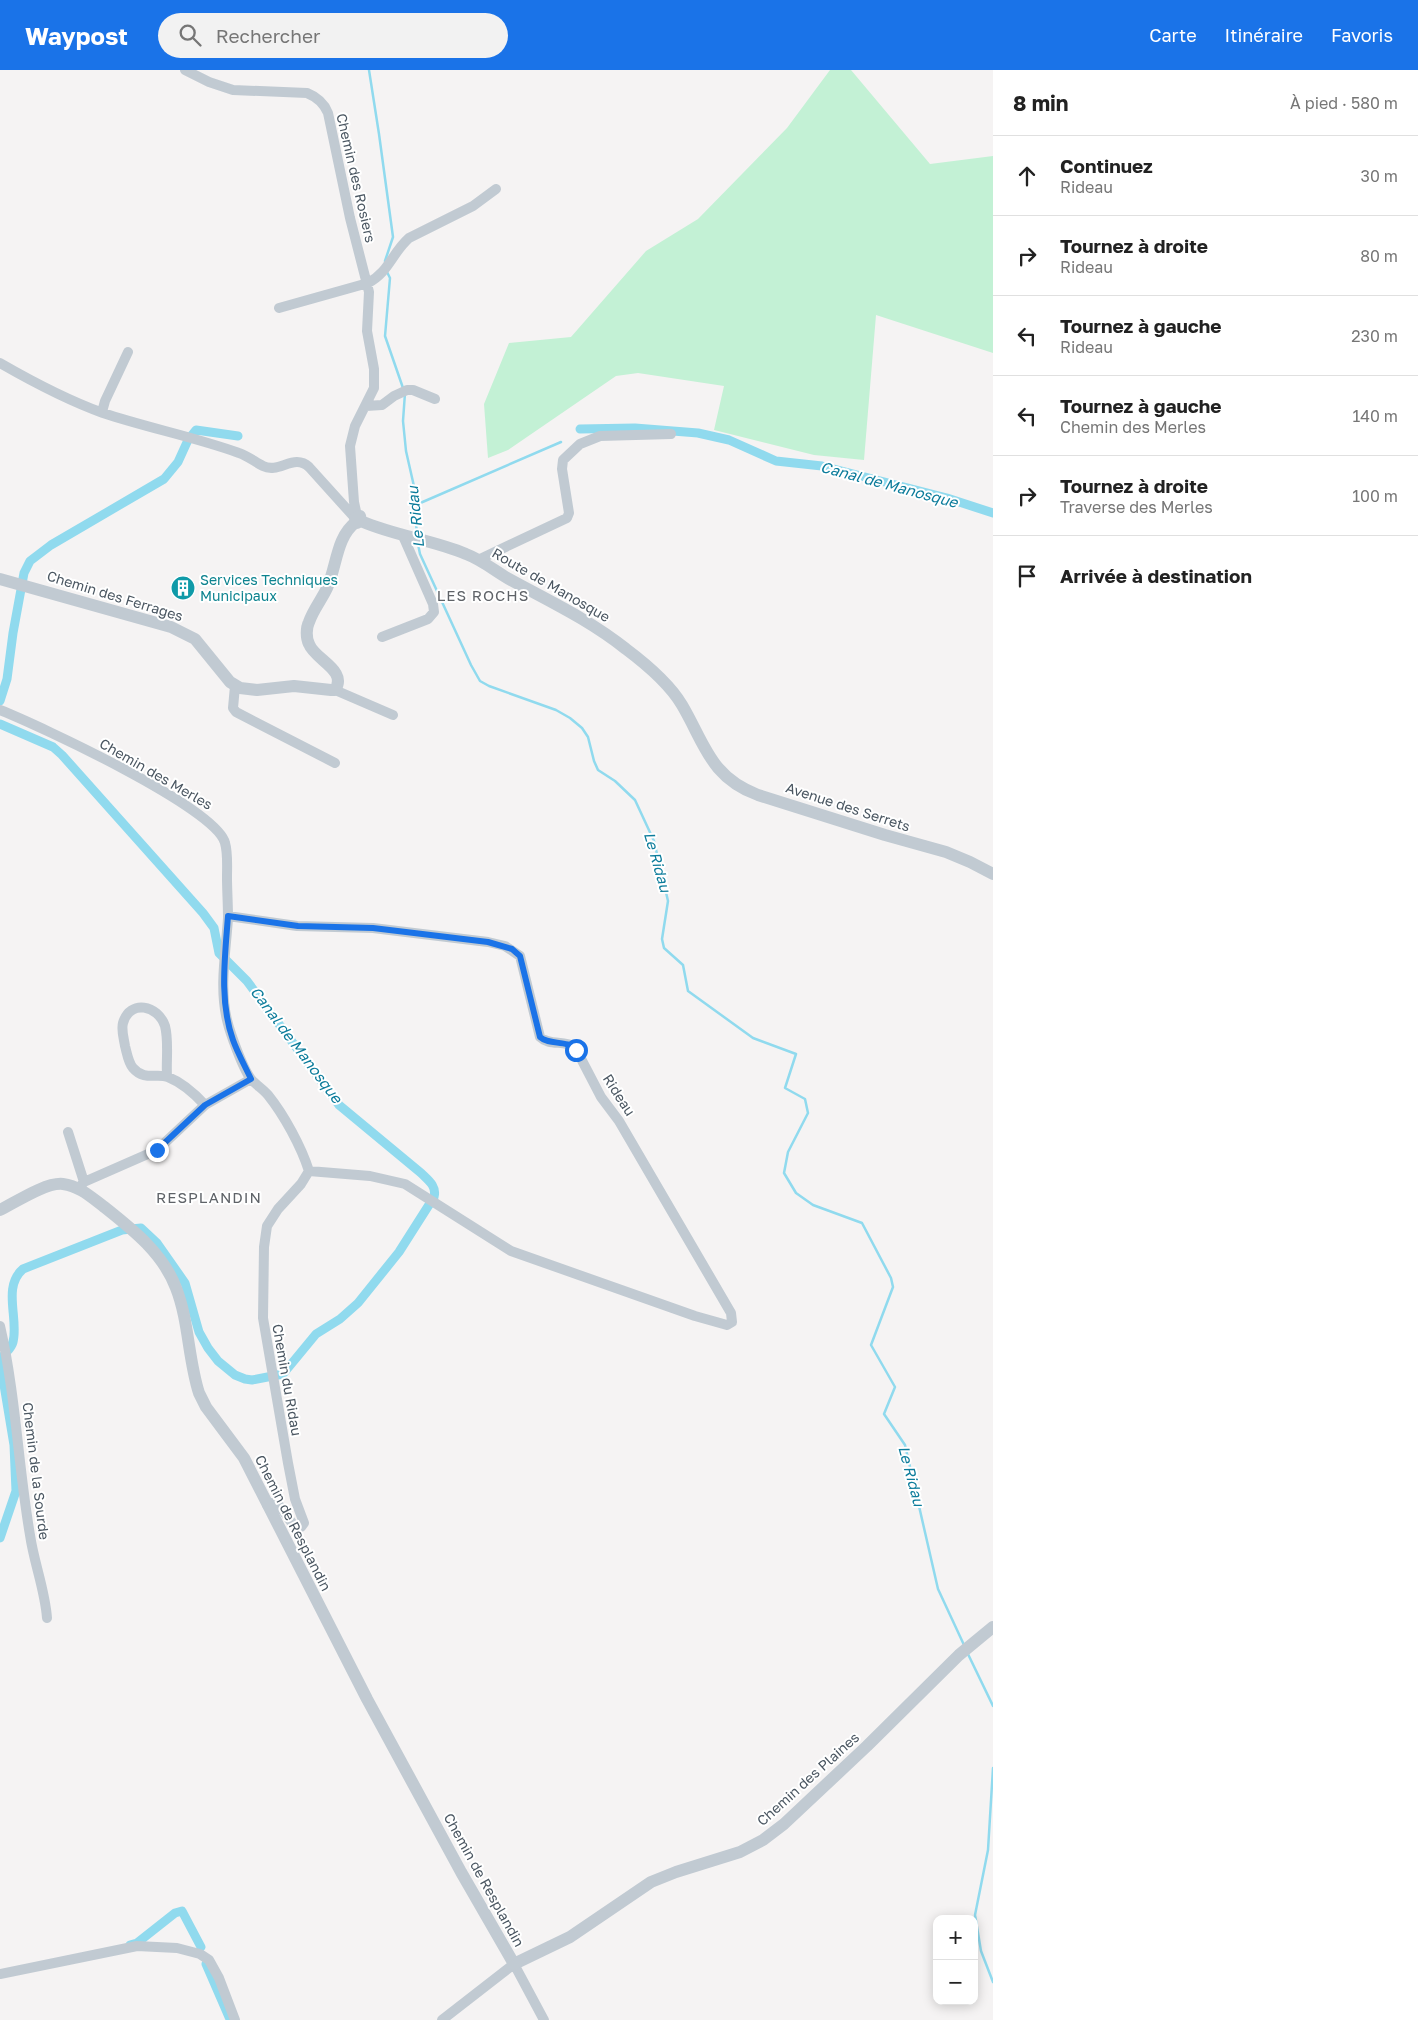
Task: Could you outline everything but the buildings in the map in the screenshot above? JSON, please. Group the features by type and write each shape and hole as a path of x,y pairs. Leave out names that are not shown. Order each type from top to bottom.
{"street":[{"name":"Chemin des Rosiers","path":"185,70 209,82 233,90 307,93 321,102 328,113 352,228 368,284 367,331 375,378 374,388 356,426 350,446 357,519"},
{"path":"278,308 368,284 385,271 409,238 473,206 496,189"},
{"path":"102,412 105,401 128,352"},
{"path":"0,363 58,395 102,412 240,453 267,468 297,461 305,463 357,519 346,532 329,583 309,622 307,632 309,644 314,652 334,670 338,678 338,685 334,690"},
{"path":"366,406 382,405 404,391 412,390 435,399"},
{"path":"478,560 567,518 569,513 562,460 580,444 600,436 671,434"},
{"name":"Route de Manosque","path":"357,519 466,554 585,619 641,660 678,698 705,751"},
{"path":"382,637 428,619 434,612 412,538"},
{"name":"Chemin des Ferrages","path":"0,579 183,632 204,649 235,686"},
{"path":"334,763 236,712 233,708 235,686 246,690 290,686 334,690 393,715"},
{"name":"Chemin des Merles","path":"1,711 48,730 93,753 178,801 221,832 225,842 228,916 224,966 227,1019 233,1040 251,1079 260,1086 277,1106 309,1171"},
{"name":"Avenue des Serrets","path":"705,751 730,780 751,792 885,836 946,852 993,874"},
{"name":"Rideau","path":"228,916 298,926 373,928 447,936 495,943 516,952 522,962 526,988 540,1037 545,1041 569,1044 575,1047 601,1097 619,1121 733,1318 730,1325 720,1324 503,1248 408,1185 370,1176 309,1171"},
{"path":"166,1076 165,1026 161,1018 153,1010 141,1007 128,1015 123,1026 129,1061 133,1069 141,1074 155,1077 166,1076 192,1091 205,1105"},
{"path":"68,1132 81,1186 157,1150 205,1105 251,1079"},
{"name":"Chemin du Ridau","path":"267,1505 272,1503 278,1504 295,1527 298,1528 304,1524 295,1498 288,1463 263,1318 266,1232 272,1218 301,1184 309,1171"},
{"name":"Chemin de Resplandin","path":"0,1210 52,1186 64,1184 81,1186 131,1228 160,1259 176,1288 199,1393 206,1407 244,1458 367,1699 461,1872 514,1964"},
{"name":"Chemin de la Sourde","path":"0,1326 30,1535 46,1603 46,1618"},
{"name":"Chemin des Plaines","path":"514,1964 570,1937 651,1882 676,1872 736,1854 763,1840 784,1824 967,1649 993,1627"},
{"path":"0,1974 137,1946 177,1948 200,1954 209,1960 219,1978 235,2020"},
{"path":"447,2017 514,1964 544,2020"}],"green space":[{"path":"830,70 851,70 930,164 993,156 993,353 876,315 864,460 814,455 714,430 724,386 638,373 616,376 508,450 488,458 484,404 509,343 571,337 646,251 698,219 787,128"}],"waterway":[{"name":"Le Ridau","path":"369,70 393,237 385,261"},
{"name":"Le Ridau","path":"386,270 390,278 385,336 403,388"},
{"name":"Le Ridau","path":"405,393 403,421 406,451 418,504 417,533"},
{"name":"Canal de Manosque","path":"580,429 635,428 698,433 729,440 776,461 822,466 947,498 993,513"},
{"name":"Canal de Manosque","path":"0,701 7,679 24,573 30,561 51,545 164,479 178,462 188,440 196,430 238,436"},
{"path":"418,504 561,442"},
{"name":"Le Ridau","path":"418,544 420,554 480,681 556,710 570,718 582,728 588,737 598,770 615,781 635,800 654,841 668,901 662,939 664,948 683,965 688,991 753,1038 796,1054 785,1088 805,1099 808,1113 788,1152 784,1173 796,1193 813,1205 862,1223 891,1278 893,1287 871,1345 895,1387 884,1414 905,1445 938,1589 964,1645"},
{"name":"Canal de Manosque","path":"0,724 53,747 62,755 203,913 214,928 219,953 247,981 339,1105 421,1173 431,1184 435,1193 399,1252 358,1303 340,1319 316,1334 283,1374 252,1380 235,1375 218,1361 208,1348 199,1332 185,1283 157,1243 141,1228 122,1230 23,1269 13,1285 13,1342 0,1361 14,1445 16,1491 0,1538"},
{"name":"Le Ridau","path":"967,1652 993,1706"},
{"name":"Le Ridau","path":"993,1768 988,1850 975,1915 981,1951 993,1982"},
{"path":"130,1945 137,1943 175,1913 182,1911 201,1947"},
{"path":"206,1964 229,2017"}],"place":[{"name":"Services Techniques Municipaux","path":"183,588"}],"district":[{"name":"LES ROCHS","path":"483,596"},
{"name":"RESPLANDIN","path":"209,1198"}],"route":[{"path":"157,1150 205,1105 251,1079 233,1040 225,1008 224,966 228,916 298,926 373,928 488,942 505,946 520,956 526,988 540,1037 548,1042 571,1045 576,1050"}]}
